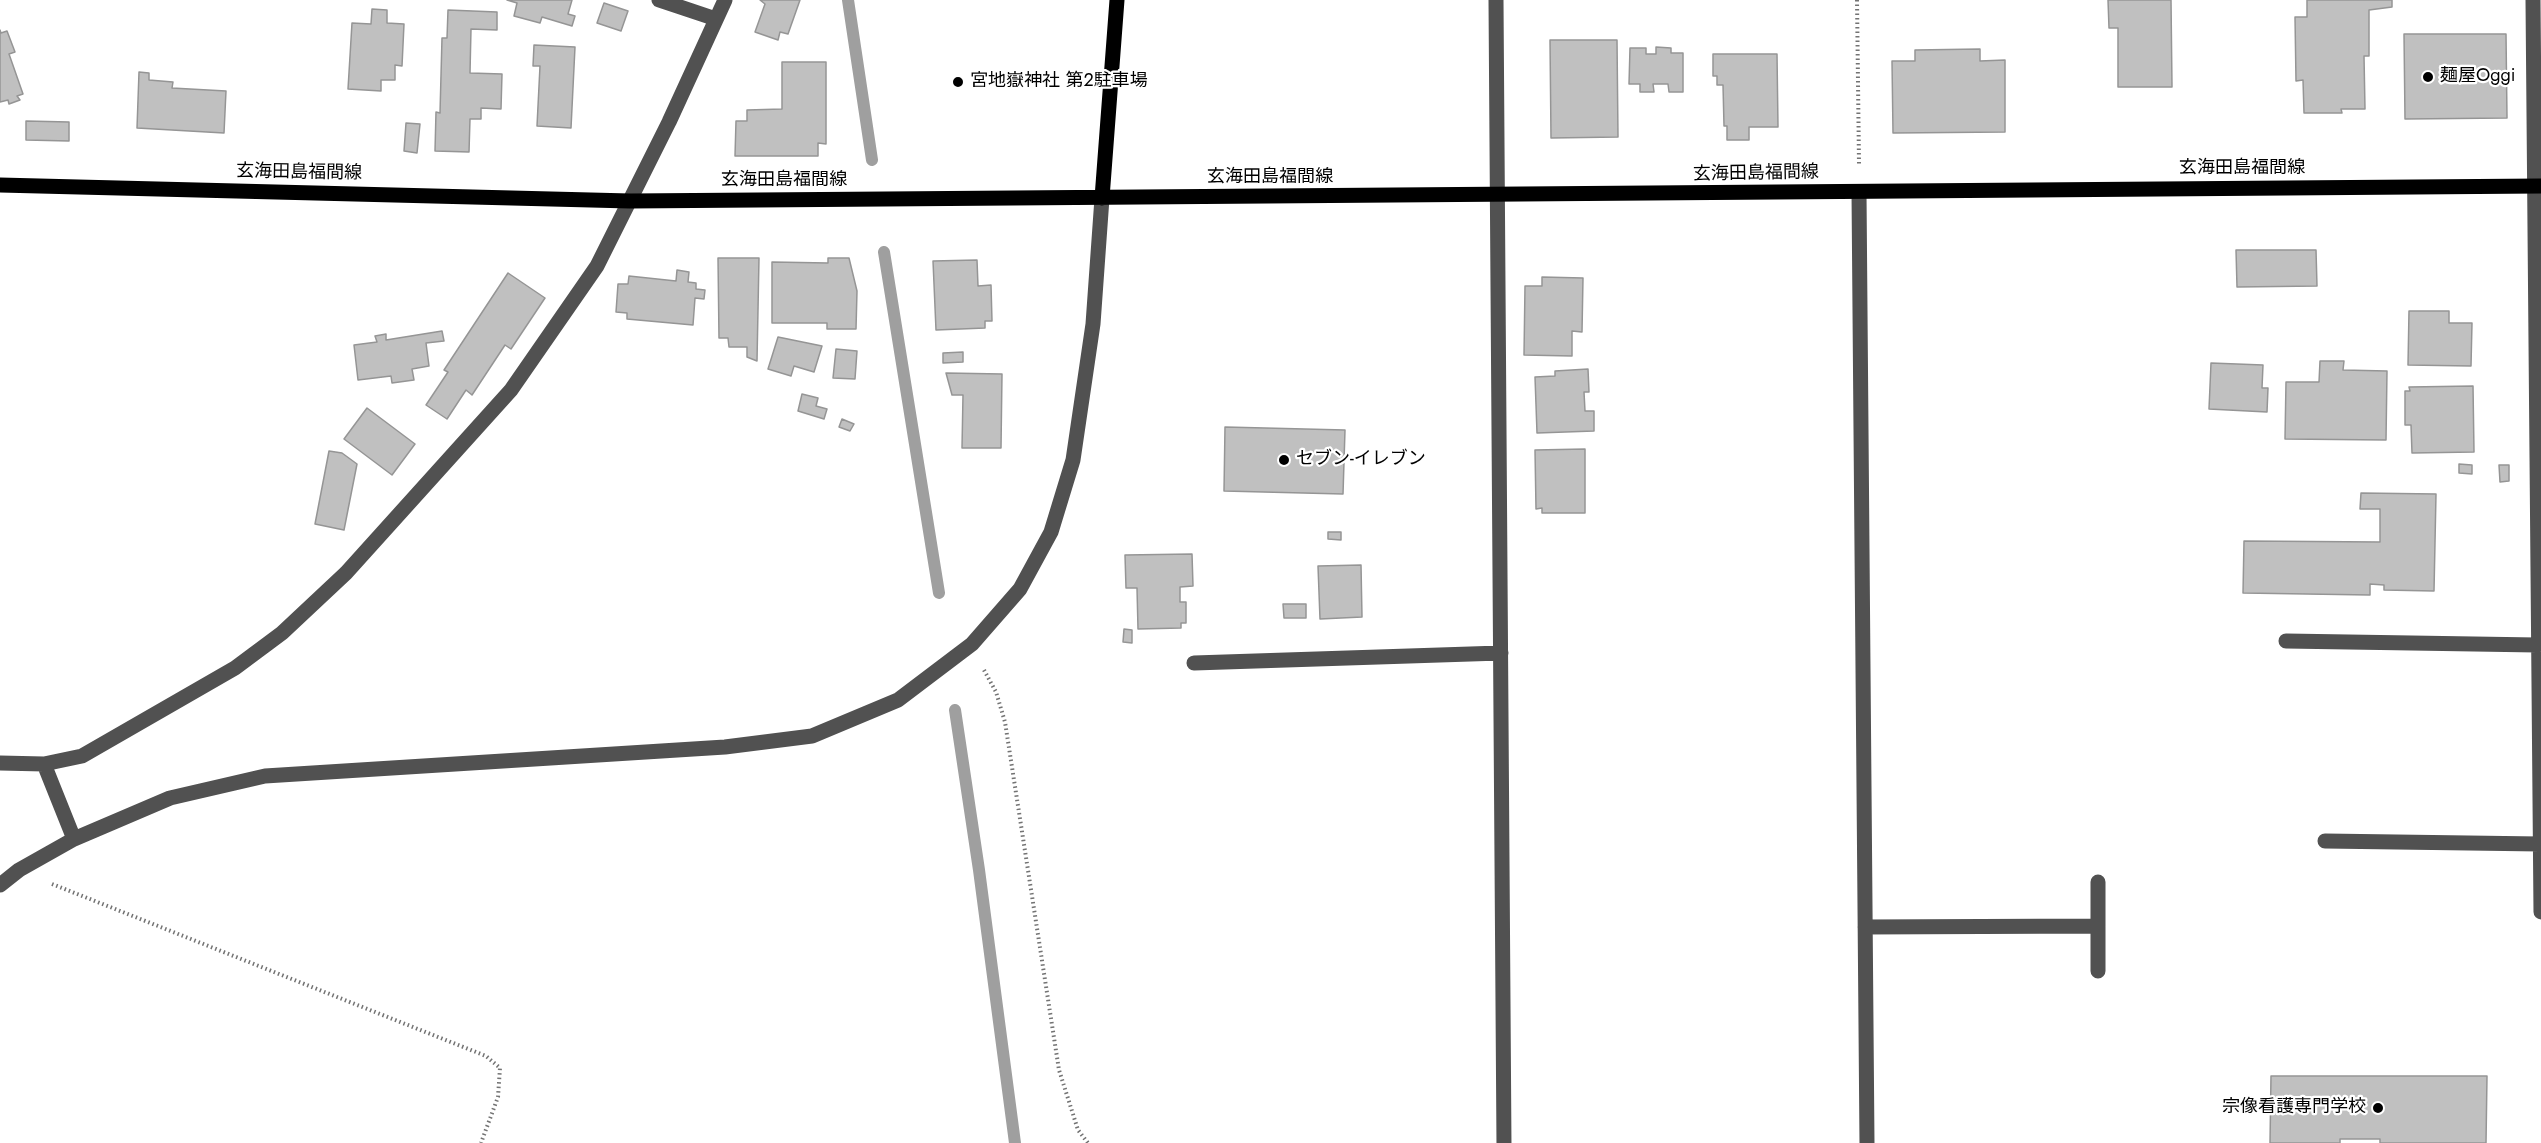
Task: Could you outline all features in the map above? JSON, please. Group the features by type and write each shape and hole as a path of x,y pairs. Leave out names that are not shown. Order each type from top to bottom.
{"main road":[{"path":"1102,198 1117,0"},
{"name":"玄海田島福間線","path":"0,185 630,201 1499,196 2538,186"}],"street":[{"path":"659,0 716,19"},
{"path":"0,763 44,764 82,756 235,668 282,633 338,580 511,390 597,266 725,0"},
{"path":"1496,0 1504,1143"},
{"path":"2533,0 2538,186 2537,645 2541,912"},
{"path":"1859,192 1867,1143"},
{"path":"0,885 18,870 74,838 170,798 265,776 725,747 812,736 898,700 972,644 1020,589 1051,532 1073,460 1093,324 1102,198"},
{"path":"2286,641 2537,645"},
{"path":"1194,663 1501,653"},
{"path":"44,764 74,838"},
{"path":"2325,842 2540,844"},
{"path":"2098,882 2098,970"},
{"path":"1865,927 2098,926"}],"path":[{"path":"1857,0 1859,192"},
{"path":"963,651 985,671 996,692 1005,722 1059,1070 1078,1130 1088,1143"},
{"path":"18,870 486,1056 500,1068 498,1097 481,1143"}],"building":[{"path":"507,0 572,0 568,14 575,16 572,26 542,17 540,23 514,16 517,3"},
{"path":"760,0 800,0 788,34 780,32 778,40 755,32 765,4"},
{"path":"2108,0 2171,0 2172,87 2118,87 2118,28 2109,28"},
{"path":"2307,0 2392,0 2392,7 2369,10 2369,56 2364,56 2365,109 2341,109 2342,113 2304,113 2303,80 2296,81 2295,17 2307,17"},
{"path":"604,3 628,11 621,31 597,23"},
{"path":"372,9 387,10 387,23 404,24 402,66 395,65 395,80 381,80 381,91 348,89 352,23 371,24"},
{"path":"448,10 497,12 497,30 471,29 470,73 502,74 501,109 481,108 481,119 470,119 469,152 435,151 436,112 440,113 442,38 447,38"},
{"path":"0,30 1,33 7,31 15,52 9,54 23,94 17,96 20,100 9,104 8,100 0,102"},
{"path":"2404,34 2506,34 2507,118 2405,119"},
{"path":"1550,40 1617,40 1618,137 1551,138"},
{"path":"534,45 575,47 571,128 537,126 540,66 533,66"},
{"path":"1656,47 1671,48 1671,53 1683,53 1683,92 1669,92 1668,84 1653,84 1654,92 1640,92 1640,84 1629,84 1630,48 1646,48 1646,54 1656,54"},
{"path":"1980,49 1980,61 2005,60 2005,132 1893,133 1892,61 1915,61 1915,50"},
{"path":"1713,54 1777,54 1778,127 1749,127 1749,140 1727,140 1727,126 1724,126 1723,85 1717,85 1717,76 1713,76"},
{"path":"782,62 826,62 826,144 818,143 818,156 735,156 736,121 747,121 747,110 782,109"},
{"path":"139,72 149,73 149,80 173,82 172,88 226,91 224,133 137,128"},
{"path":"26,121 69,122 69,141 26,140"},
{"path":"406,123 420,124 417,153 404,151"},
{"path":"2236,250 2316,250 2317,286 2237,287"},
{"path":"718,258 759,258 757,361 747,357 747,347 729,347 728,338 719,338"},
{"path":"828,258 849,258 857,291 856,329 827,329 827,323 772,323 772,262 828,263"},
{"path":"977,260 978,286 991,285 992,321 985,321 985,328 936,330 933,261"},
{"path":"677,270 689,272 688,282 696,283 696,289 705,290 704,299 695,298 693,325 627,319 627,313 616,312 618,284 628,284 629,276 676,281"},
{"path":"508,273 545,298 511,349 505,345 472,395 466,390 447,419 426,405 448,372 444,370"},
{"path":"1542,277 1583,278 1582,332 1572,331 1572,356 1524,355 1525,286 1542,286"},
{"path":"2409,311 2449,311 2449,323 2472,323 2471,366 2408,365"},
{"path":"442,331 444,341 426,343 429,366 412,369 414,380 392,383 391,376 358,380 354,345 377,342 375,336 386,334 386,340"},
{"path":"778,337 822,346 814,372 794,366 791,376 768,369"},
{"path":"836,349 857,351 855,379 833,378"},
{"path":"963,352 963,362 943,363 943,353"},
{"path":"2320,361 2344,361 2343,370 2387,371 2386,440 2285,439 2286,382 2319,382"},
{"path":"2211,363 2263,365 2262,388 2268,388 2267,412 2209,409"},
{"path":"1588,369 1589,392 1584,392 1585,411 1594,411 1594,431 1537,433 1535,377 1555,376 1555,371"},
{"path":"946,373 1002,374 1001,448 962,448 963,395 952,395"},
{"path":"2473,386 2474,452 2412,453 2411,425 2405,425 2405,391 2410,391 2409,387"},
{"path":"802,394 818,398 816,406 827,409 824,419 798,411"},
{"path":"367,408 415,444 392,475 344,439"},
{"path":"842,419 854,424 850,431 839,427"},
{"name":"セブン-イレブン","path":"1225,427 1345,430 1343,494 1224,491"},
{"path":"1585,449 1585,513 1542,513 1542,508 1536,509 1535,450"},
{"path":"329,451 342,453 357,464 344,530 315,524"},
{"path":"2459,464 2472,465 2472,474 2459,473"},
{"path":"2499,465 2509,465 2509,481 2500,482"},
{"path":"2361,493 2436,494 2434,591 2384,590 2384,585 2370,584 2370,595 2243,593 2244,541 2380,542 2380,509 2360,509"},
{"path":"1328,532 1341,532 1341,540 1328,539"},
{"path":"1192,554 1193,586 1180,587 1180,602 1186,602 1186,623 1181,623 1181,628 1138,629 1137,588 1126,588 1125,555"},
{"path":"1361,565 1362,617 1320,619 1318,566"},
{"path":"1283,604 1306,604 1306,618 1284,618"},
{"path":"1124,629 1132,630 1132,643 1123,642"},
{"name":"宗像看護専門学校","path":"2271,1076 2487,1076 2486,1143 2380,1143 2380,1139 2340,1139 2340,1143 2270,1143"}],"waterway":[{"path":"848,0 872,160"},
{"path":"884,252 939,593"},
{"path":"955,710 979,870 1015,1143"}],"place":[{"name":"麺屋Oggi","path":"2428,77"},
{"name":"宮地嶽神社 第2駐車場","path":"958,82"},
{"name":"セブン-イレブン","path":"1284,460"},
{"name":"宗像看護専門学校","path":"2378,1108"}]}
